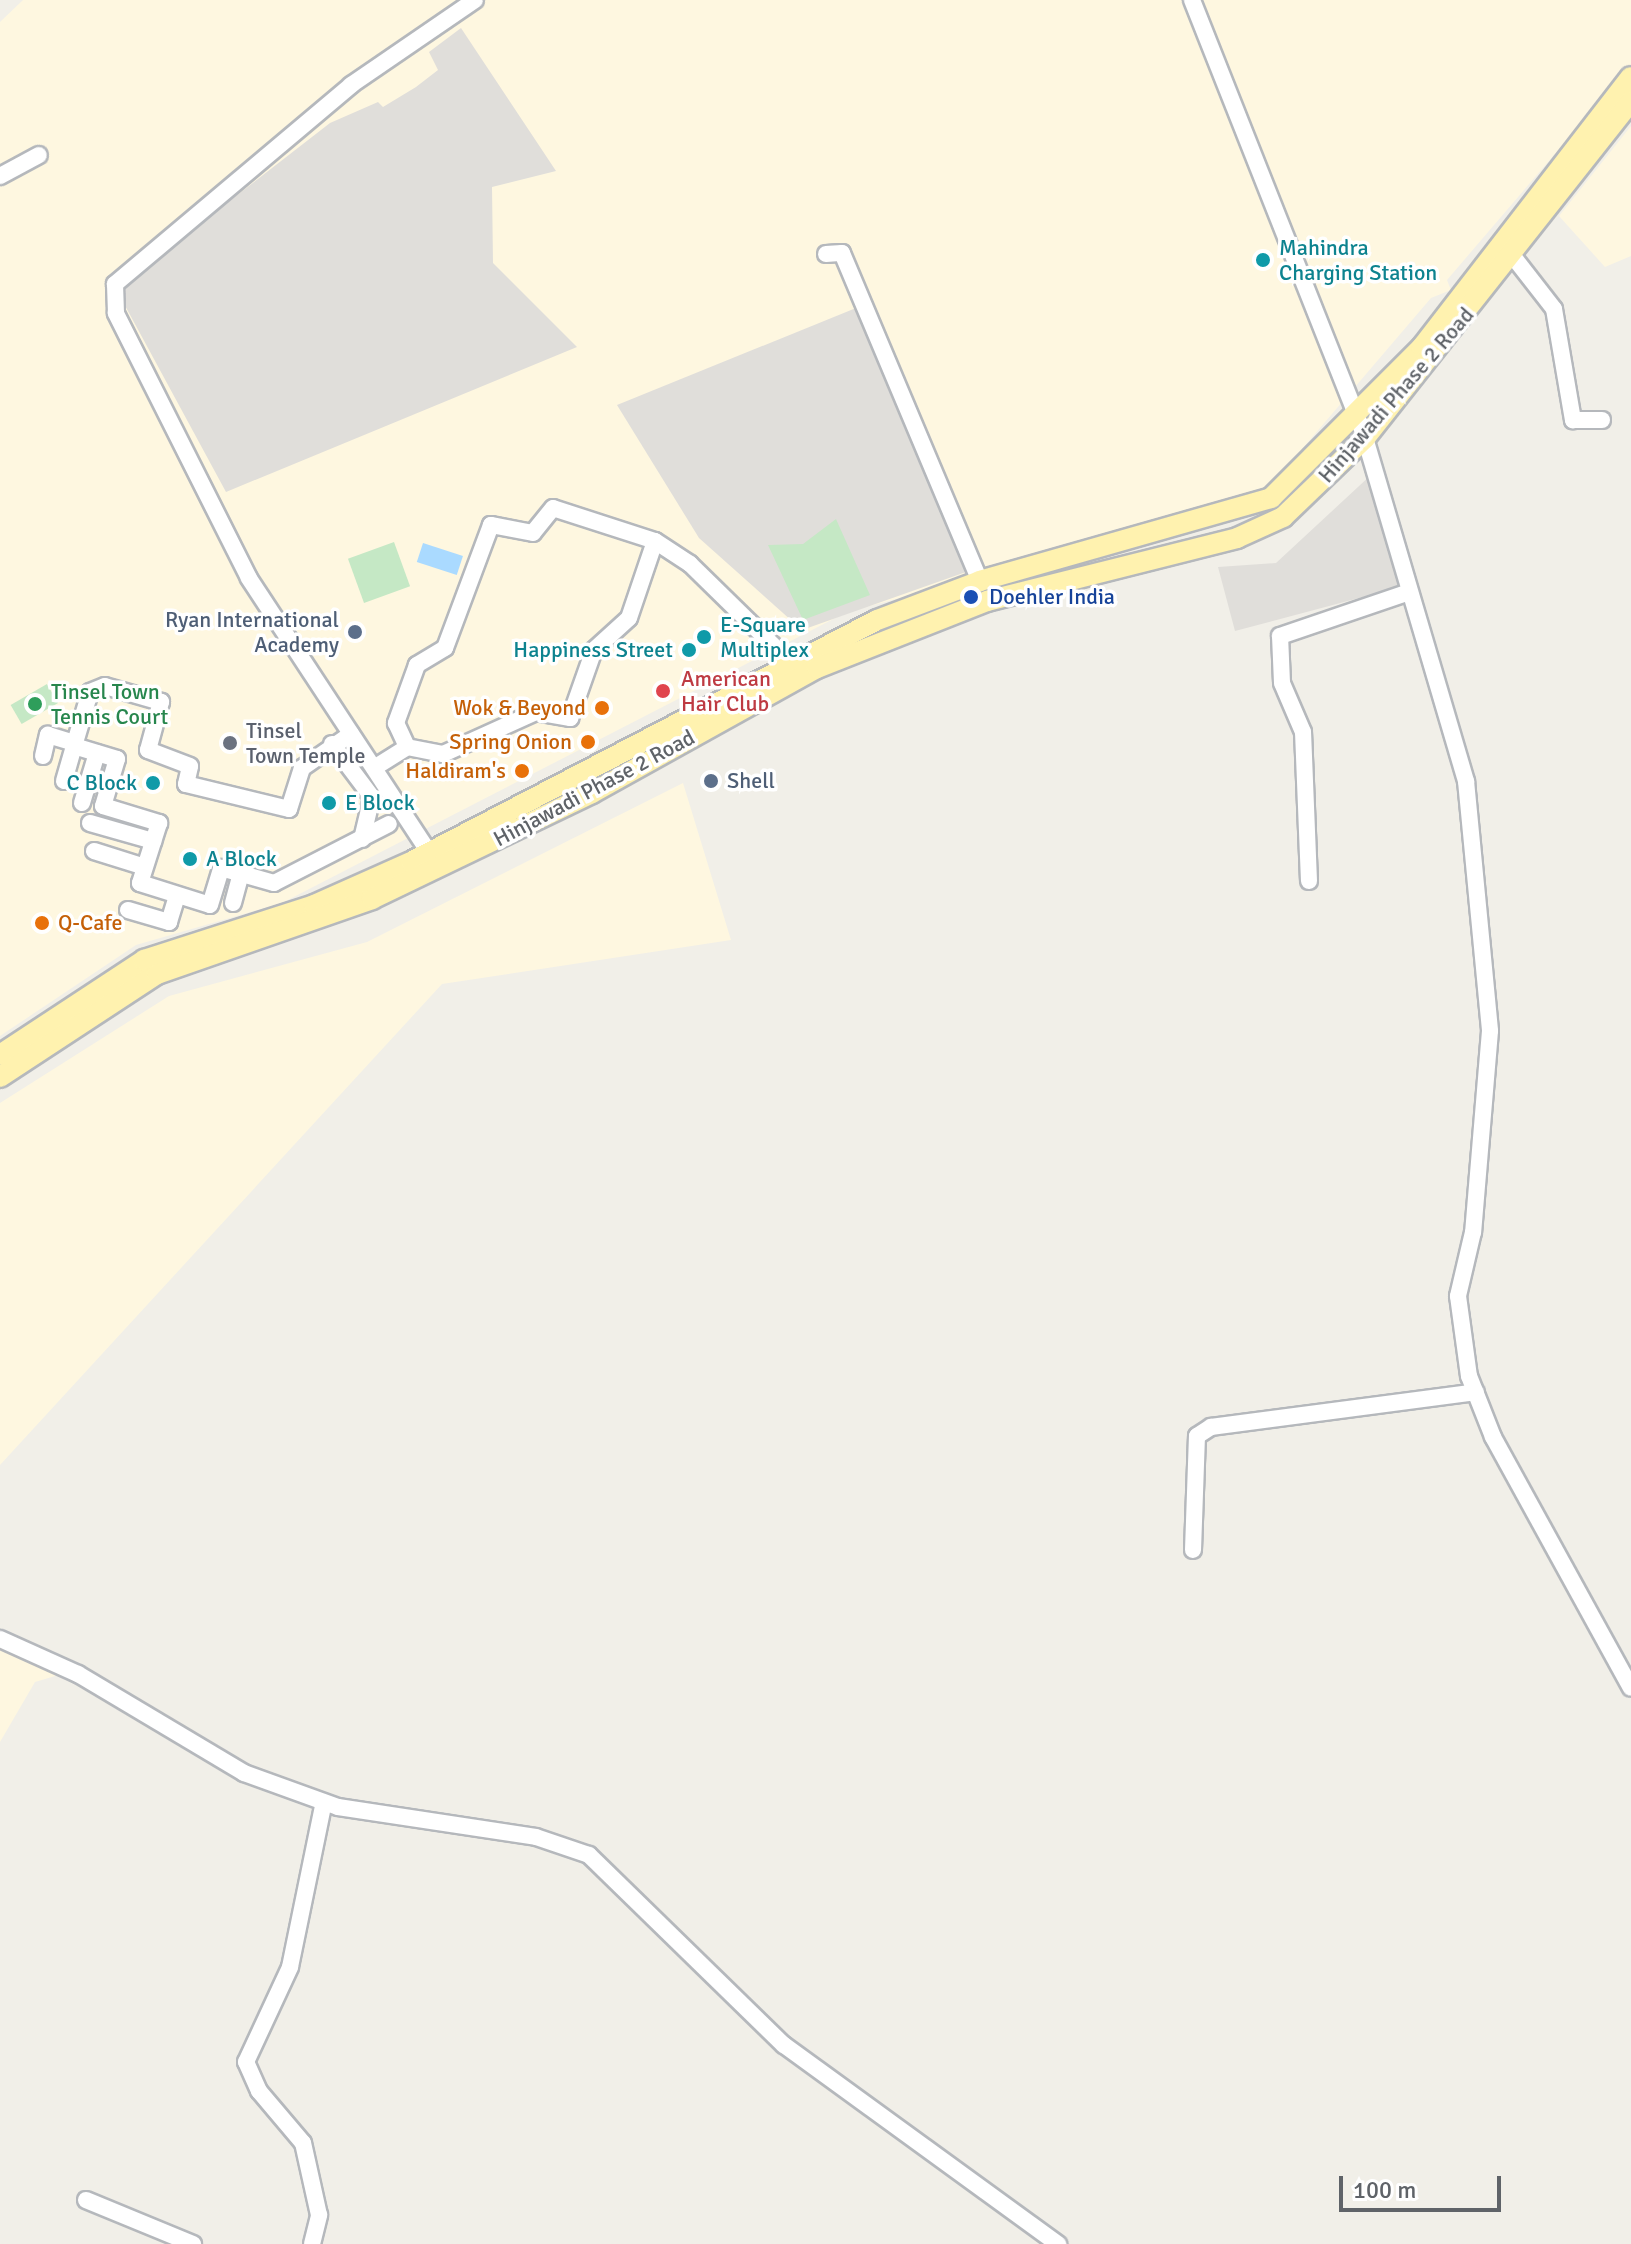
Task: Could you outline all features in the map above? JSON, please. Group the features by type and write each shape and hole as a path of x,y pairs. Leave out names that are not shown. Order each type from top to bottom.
{"main road":[{"name":"Hinjawadi Phase 2 Road","path":"0,1055 144,960 314,905 434,860 592,793 817,668 987,601 1260,528 1305,499 1631,77"},
{"name":"Hinjawadi Phase 2 Road","path":"0,1077 157,974 316,921 434,860 790,662 980,581 1245,510 1291,484 1360,429 1512,255 1631,101"},
{"path":"980,581 987,601"}],"street":[{"path":"434,860 249,578 116,313 115,284 351,85 475,0"},
{"path":"1192,0 1360,429 1409,592 1458,739 1488,968 1481,1153 1458,1307 1476,1392 1631,1688"},
{"path":"0,176 39,155"},
{"path":"826,254 842,253 980,581"},
{"path":"1512,255 1554,309 1573,420 1602,420"},
{"path":"403,742 396,723 417,665 445,648 491,525 533,533 553,508 655,541 690,564 790,662"},
{"path":"403,742 443,754 536,712 570,718 594,650 629,618 655,541"},
{"path":"1309,881 1303,732 1282,683 1280,636 1409,592"},
{"path":"64,781 90,692 105,686 161,702 148,750 190,766 186,784 289,809 302,768 332,744 351,734"},
{"path":"43,756 48,735 117,759 103,806 159,823 140,883 210,905 221,868 274,883 390,826 332,744"},
{"path":"371,764 403,742"},
{"path":"82,803 97,753"},
{"path":"362,839 372,797"},
{"path":"90,823 153,841"},
{"path":"94,851 145,867"},
{"path":"233,903 241,873"},
{"path":"128,910 169,922 177,895"},
{"path":"1193,1550 1197,1436 1211,1427 1476,1392"},
{"path":"0,1639 78,1674 244,1773 324,1802 536,1837 589,1855 784,2045 1058,2244"},
{"path":"312,2244 319,2215 303,2143 259,2091 246,2062 290,1967 324,1802"},
{"path":"86,2200 193,2244"}],"shaded area":[{"path":"23,0 1631,0 1631,65 1447,280 1451,290 1431,298 1255,504 847,612 282,903 136,945 0,1036 0,22"},
{"path":"461,28 556,171 492,187 493,263 577,347 226,492 116,289 330,123 378,102 383,107 416,87 438,70 429,52"},
{"path":"1631,126 1631,256 1605,267 1559,216"},
{"path":"856,308 966,572 802,630 699,538 617,405"},
{"path":"1372,474 1404,586 1235,631 1218,567 1276,563"},
{"path":"683,783 731,940 442,984 0,1465 0,1103 169,996 367,942"},
{"path":"0,1647 62,1674 35,1682 0,1742"}],"green space":[{"path":"836,519 870,595 803,620 768,545 803,544"},
{"path":"394,542 410,586 364,603 348,559"},
{"name":"Tinsel Town Tennis Court","path":"47,684 58,703 22,724 11,705"}],"water":[{"path":"423,543 463,556 457,575 417,562"}],"place":[{"name":"Mahindra Charging Station","path":"1263,260"},
{"name":"Doehler India","path":"971,597"},
{"name":"Ryan International Academy","path":"355,632"},
{"name":"E-Square Multiplex","path":"704,637"},
{"name":"Happiness Street","path":"689,650"},
{"name":"American Hair Club","path":"663,691"},
{"name":"Tinsel Town Tennis Court","path":"35,704"},
{"name":"Wok & Beyond","path":"602,708"},
{"name":"Spring Onion","path":"588,742"},
{"name":"Tinsel Town Temple","path":"230,743"},
{"name":"Haldiram's","path":"522,771"},
{"name":"Shell","path":"711,781"},
{"name":"C Block","path":"153,783"},
{"name":"E Block","path":"329,803"},
{"name":"A Block","path":"190,859"},
{"name":"Q-Cafe","path":"42,923"}]}
